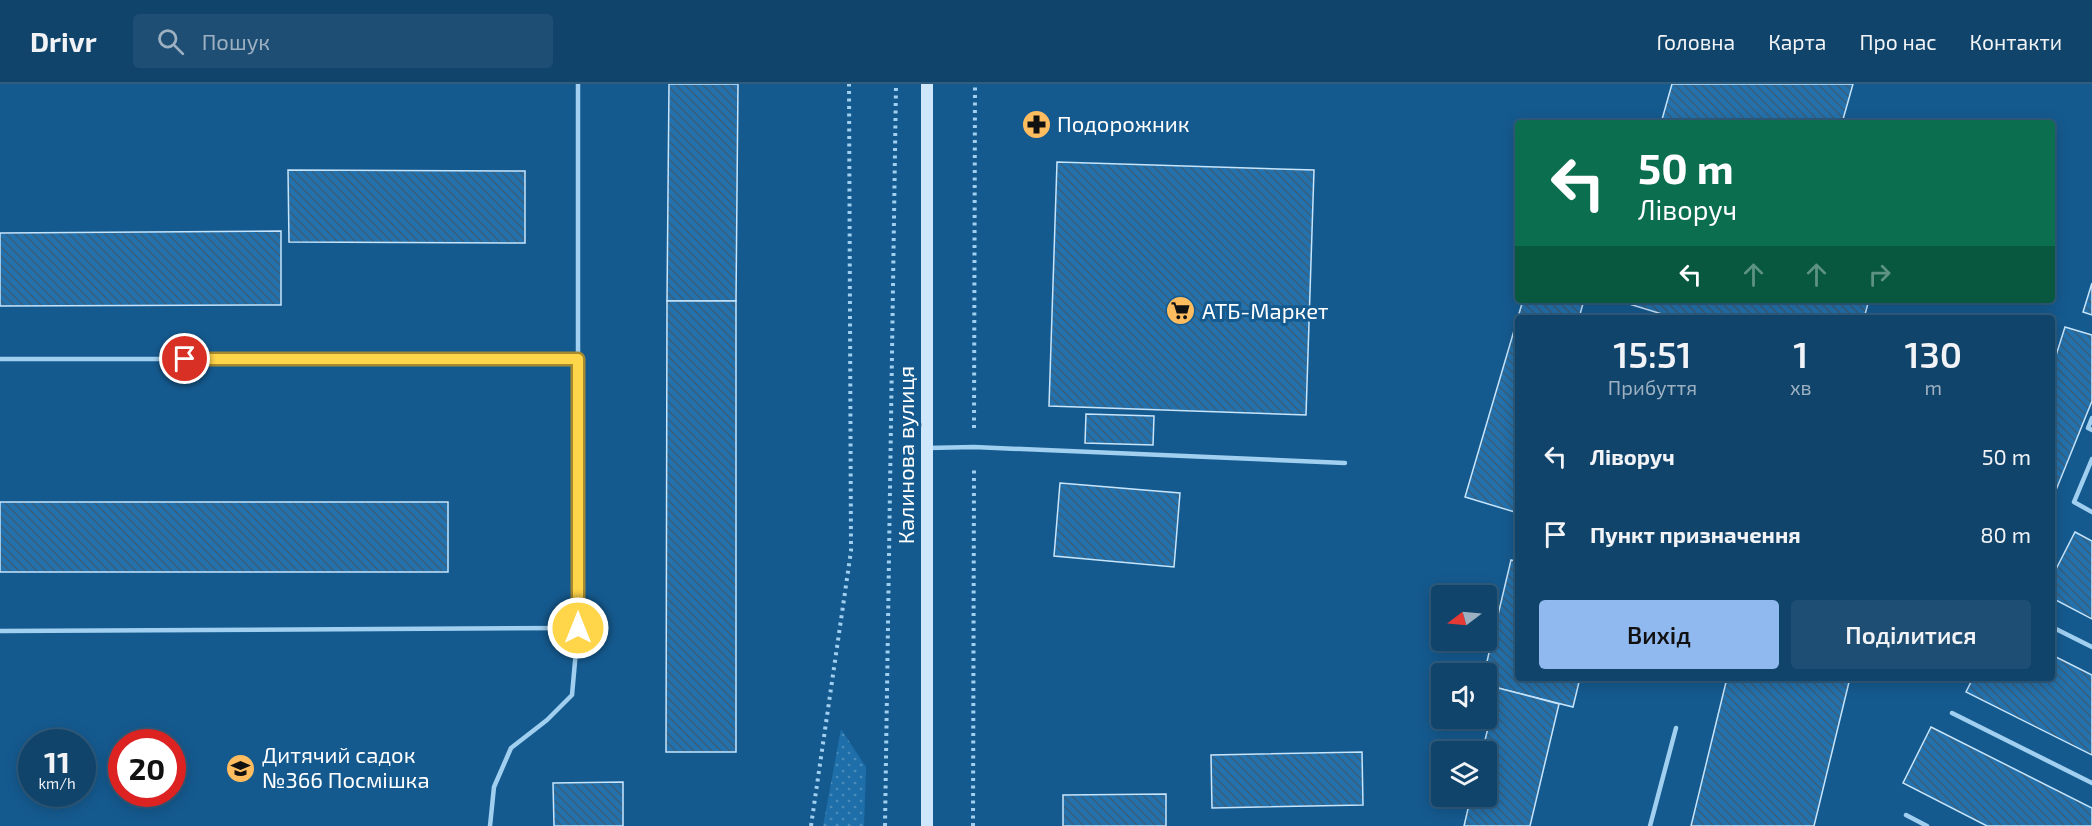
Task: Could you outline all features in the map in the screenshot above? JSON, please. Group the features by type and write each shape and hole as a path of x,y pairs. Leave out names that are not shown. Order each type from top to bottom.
{"main road":[{"name":"Калинова вулиця","path":"927,84 927,826"}],"lane":[{"path":"490,826 494,787 511,748 547,720 572,695 578,628 579,84"},
{"path":"0,359 578,359"},
{"path":"2092,418 2088,428 2092,430"},
{"path":"927,448 974,447 1345,463"},
{"path":"2092,459 2074,502 2092,512"},
{"path":"0,631 578,628"},
{"path":"2055,628 2092,647"},
{"path":"1952,713 2092,783"},
{"path":"1650,826 1676,728"},
{"path":"1906,815 1928,826"}],"path":[{"path":"811,826 850,551 849,84"},
{"path":"885,826 896,84"}],"shaded area":[{"path":"841,729 866,767 864,826 823,826"}],"building":[{"path":"669,84 738,84 736,301 667,301"},
{"path":"1672,84 1853,84 1843,120 1662,120"},
{"name":"АТБ-Маркет","path":"1057,162 1314,170 1306,415 1049,406"},
{"path":"288,170 525,171 525,243 289,242"},
{"path":"281,231 281,305 0,306 0,233"},
{"path":"2092,283 2092,315 2083,312"},
{"path":"667,301 736,301 736,752 666,752"},
{"path":"1522,303 1583,303 1580,315 1519,315"},
{"path":"1626,303 1868,303 1865,315 1665,315"},
{"path":"1515,327 1515,512 1465,497"},
{"path":"2065,327 2092,335 2092,401 2055,493 2055,359"},
{"path":"1086,414 1154,416 1153,445 1085,443"},
{"path":"1060,483 1180,493 1174,567 1054,556"},
{"path":"0,502 448,502 448,572 0,572"},
{"path":"2075,532 2092,541 2092,619 2055,600 2055,571"},
{"path":"1511,560 1515,561 1515,681 1579,681 1573,707 1497,688 1497,663 1487,663 1489,651 1497,651 1497,619"},
{"path":"2055,656 2092,675 2092,755 1966,692 1972,681 2055,681"},
{"path":"1726,681 1849,681 1814,826 1691,826"},
{"path":"1498,688 1559,704 1530,826 1464,826 1468,807 1497,807 1497,741 1485,741 1488,729 1497,729"},
{"path":"1931,727 2092,808 2092,826 1987,826 1903,783"},
{"path":"1362,752 1363,805 1212,808 1211,755"},
{"path":"623,782 623,826 554,826 553,783"},
{"path":"1166,794 1166,826 1063,826 1063,795"}],"place":[{"name":"Подорожник","path":"1036,124"},
{"name":"АТБ-Маркет","path":"1181,311"},
{"name":"Дитячий садок №366 Посмішка","path":"241,768"}],"route":[{"path":"185,359 578,359 578,628"}]}
